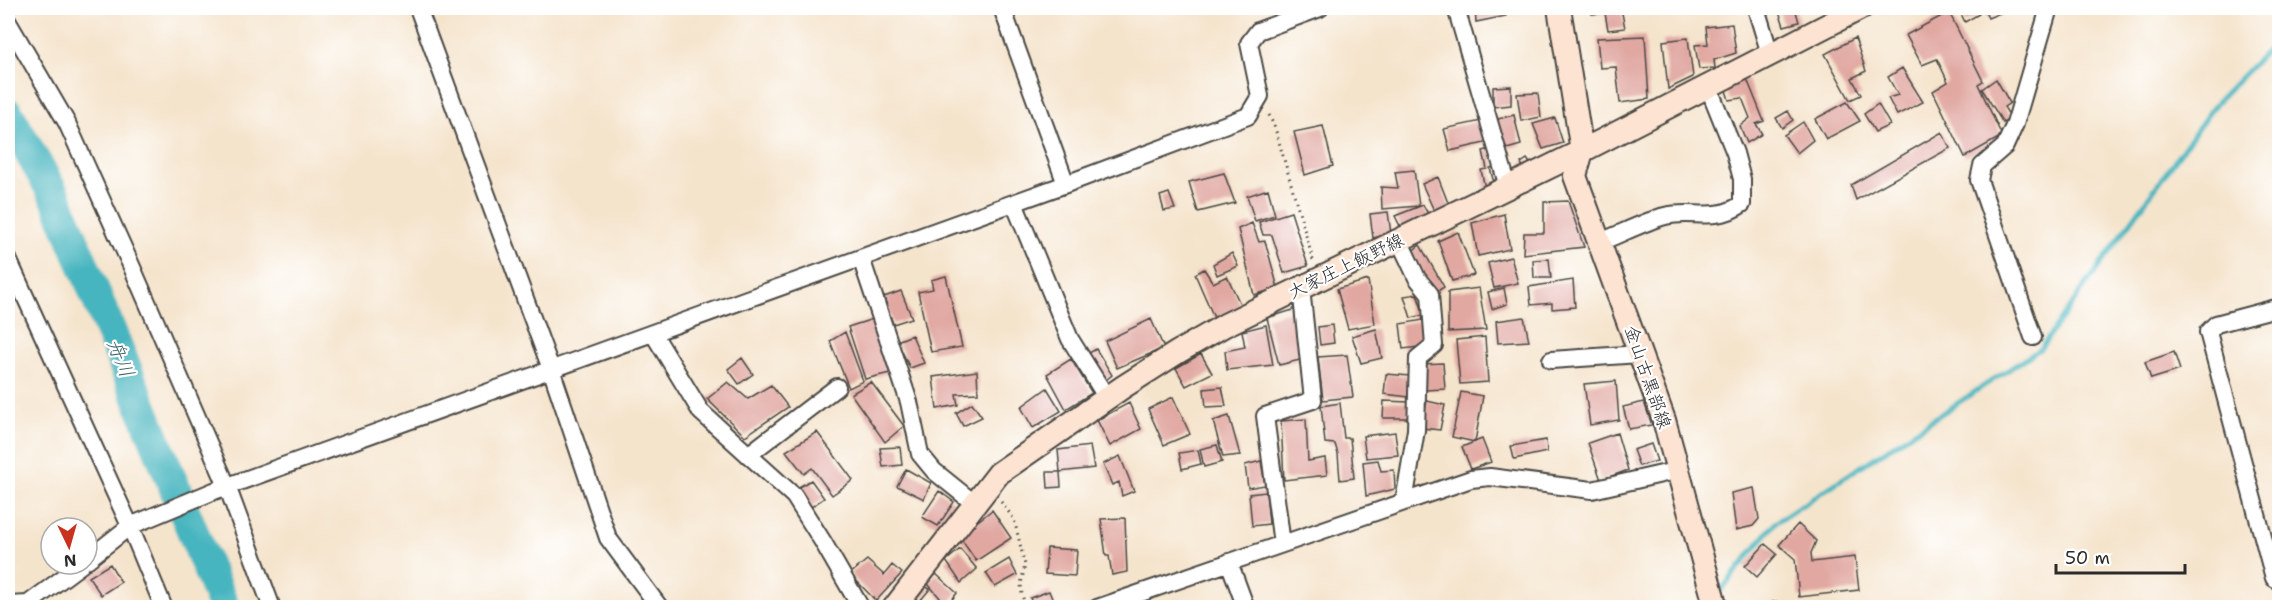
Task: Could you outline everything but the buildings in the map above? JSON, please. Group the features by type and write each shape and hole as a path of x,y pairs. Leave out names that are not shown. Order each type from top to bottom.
{"main road":[{"path":"1559,8 1582,151"},
{"name":"大家庄上飯野線","path":"894,608 999,472 1187,346 1225,325 1582,151 1861,8"},
{"name":"金山古黒部線","path":"1582,151 1575,176 1640,354 1679,470 1716,608"}],"street":[{"path":"418,8 609,538 660,608"},
{"path":"1002,8 1066,184"},
{"path":"99,551 130,526 221,488 1014,203 1248,116 1260,96 1249,43 1258,31 1320,8"},
{"path":"1456,8 1508,187"},
{"path":"1756,8 1770,54"},
{"path":"2033,338 1979,180 1982,166 2005,146 2015,124 2049,8"},
{"path":"8,22 67,123 272,608"},
{"path":"1600,242 1666,216 1712,216 1731,212 1742,204 1742,179 1735,153 1708,86"},
{"path":"1014,203 1070,339 1107,398"},
{"path":"1399,240 1417,278 1430,294 1434,345 1418,358 1416,430 1404,502"},
{"path":"861,258 909,402 920,454 934,471 975,504"},
{"path":"8,259 130,526 164,608"},
{"path":"1282,544 1264,417 1313,400 1310,284"},
{"path":"2280,307 2216,324 2208,333 2274,578 2280,581"},
{"path":"653,333 701,412 794,496 824,542 861,608"},
{"path":"1551,360 1640,354"},
{"path":"748,454 837,387"},
{"path":"1097,608 1471,479 1490,477 1592,490 1679,470"},
{"path":"1229,562 1246,608"},
{"path":"8,605 28,606 67,576"}],"lane":[{"path":"1770,608 1776,606 1778,608"}],"path":[{"path":"1260,96 1275,128 1310,284"},
{"path":"990,485 1014,519 1025,565 1021,584 1026,608"}],"waterway":[{"path":"1718,594 1775,523 2040,349 2216,103 2280,37"},
{"name":"舟川","path":"8,114 56,198 224,608"}]}
